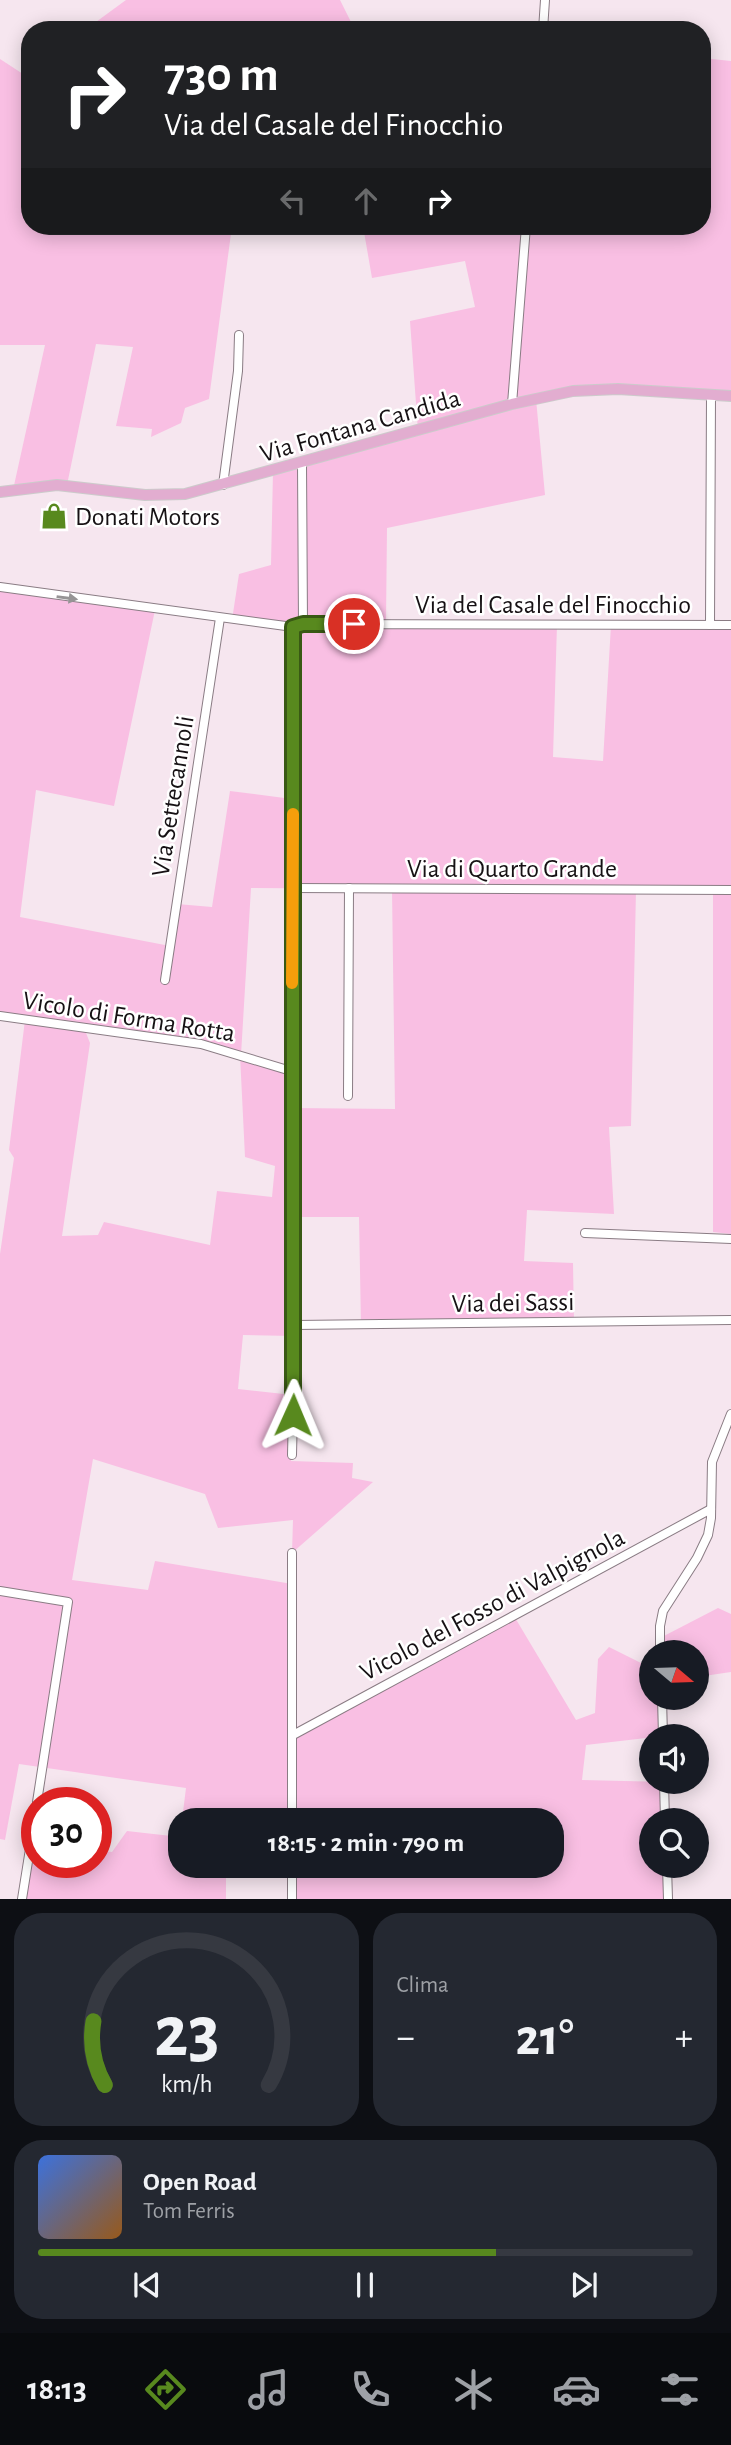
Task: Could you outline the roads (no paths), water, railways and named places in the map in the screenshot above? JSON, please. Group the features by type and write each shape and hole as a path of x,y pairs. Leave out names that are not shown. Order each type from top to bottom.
{"main road":[{"name":"Via Fontana Candida","path":"0,492 67,485 167,495 189,493 512,404 593,389 731,396"}],"street":[{"path":"544,21 545,0"},
{"path":"512,404 525,235"},
{"path":"223,485 238,371 239,335"},
{"path":"710,625 711,396"},
{"path":"302,464 303,624"},
{"name":"Via del Casale del Finocchio","path":"0,587 293,627 303,624 731,625"},
{"name":"Via Settecannoli","path":"165,980 220,618"},
{"path":"292,1455 295,1325 291,1071 293,627"},
{"name":"Via di Quarto Grande","path":"293,888 731,890"},
{"path":"348,1096 349,888"},
{"name":"Vicolo di Forma Rotta","path":"0,1016 201,1044 291,1071"},
{"path":"585,1233 731,1239"},
{"name":"Via dei Sassi","path":"295,1325 731,1320"},
{"path":"661,1640 662,1614 705,1545 710,1527 712,1462 731,1414"},
{"name":"Vicolo del Fosso di Valpignola","path":"293,1735 711,1509"},
{"path":"292,1553 292,1808"},
{"path":"0,1591 68,1602 40,1787"},
{"path":"22,1899 25,1878"},
{"path":"292,1878 292,1899"},
{"path":"667,1878 668,1899"}],"place":[{"name":"Donati Motors","path":"54,516"}]}
